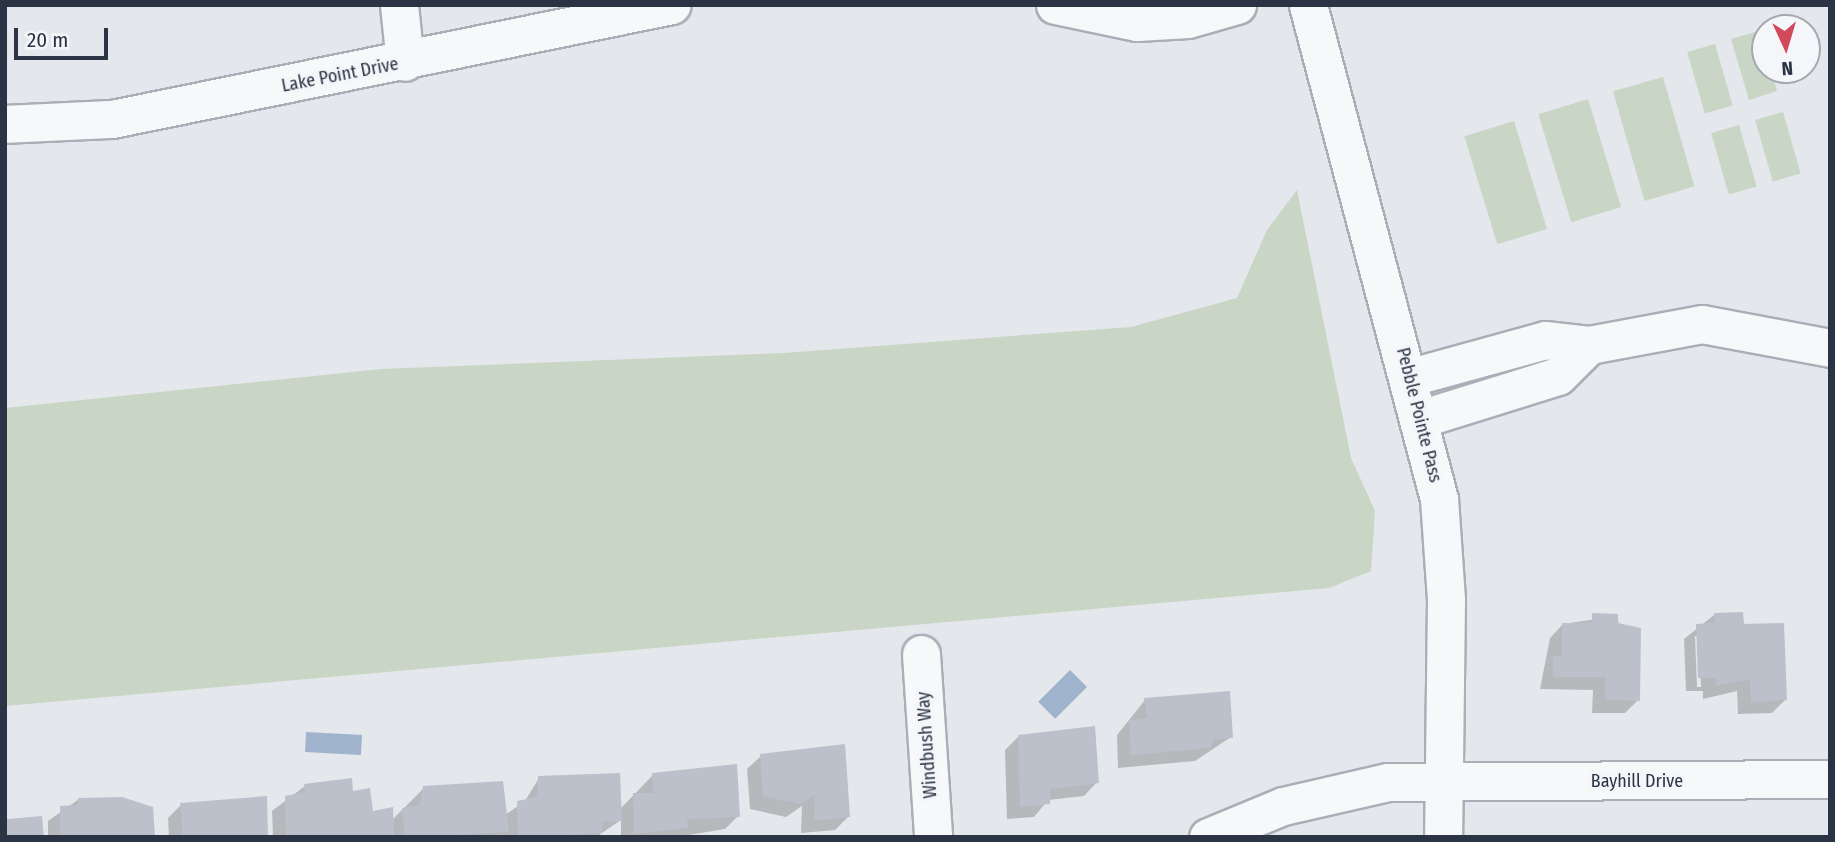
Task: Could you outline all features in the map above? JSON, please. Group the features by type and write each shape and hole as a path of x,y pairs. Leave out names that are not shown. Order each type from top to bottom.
{"street":[{"path":"399,5 405,62"},
{"name":"Lake Point Drive","path":"5,124 112,119 405,62 672,5"},
{"path":"1055,5 1137,22 1188,19 1237,5"},
{"name":"Pebble Pointe Pass","path":"1308,5 1423,418 1445,550 1443,837"},
{"path":"1411,377 1545,340 1589,345 1702,324 1830,348"},
{"path":"1423,418 1558,376 1589,345"},
{"name":"Windbush Way","path":"921,654 933,837"},
{"name":"Bayhill Drive","path":"1208,837 1334,791 1388,782 1445,784 1830,779"}],"green space":[{"path":"1751,33 1751,84 1775,84 1777,91 1749,100 1731,39"},
{"path":"1715,44 1733,106 1705,114 1687,52"},
{"path":"1663,77 1694,187 1644,201 1613,91"},
{"path":"1588,99 1621,207 1571,222 1538,114"},
{"path":"1783,112 1801,174 1773,182 1755,120"},
{"path":"1514,121 1547,229 1497,244 1464,136"},
{"path":"1739,125 1757,187 1729,195 1711,133"},
{"path":"1297,190 1351,458 1375,511 1371,571 1329,588 5,706 5,408 381,369 784,353 1131,327 1237,298 1267,230"}],"water":[{"path":"1070,670 1087,687 1055,719 1038,702"},
{"path":"306,732 362,735 361,755 305,752"}],"building":[{"path":"1743,612 1744,624 1784,623 1787,700 1751,702 1750,679 1716,686 1715,678 1698,678 1696,624 1714,623 1714,613"},
{"path":"1592,613 1618,614 1618,623 1641,628 1640,701 1605,700 1605,677 1553,677 1553,656 1562,656 1562,623 1592,623"},
{"path":"1230,691 1233,738 1215,739 1210,748 1131,755 1129,720 1147,718 1144,698"},
{"path":"1095,726 1099,783 1050,789 1050,804 1020,807 1018,735"},
{"path":"845,744 850,817 814,821 815,795 800,804 763,796 760,754"},
{"path":"737,764 740,817 687,819 688,828 634,834 633,793 653,793 652,773"},
{"path":"620,773 622,821 602,822 602,833 518,837 517,801 537,797 538,776"},
{"path":"352,778 353,791 370,788 373,811 393,807 394,837 286,837 285,796 305,792 304,784"},
{"path":"503,781 509,832 405,837 402,808 420,805 423,786"},
{"path":"267,796 268,837 183,837 180,803"},
{"path":"122,797 153,807 155,837 60,837 60,806 78,805 78,798"},
{"path":"42,816 44,837 7,837 5,819"}]}
